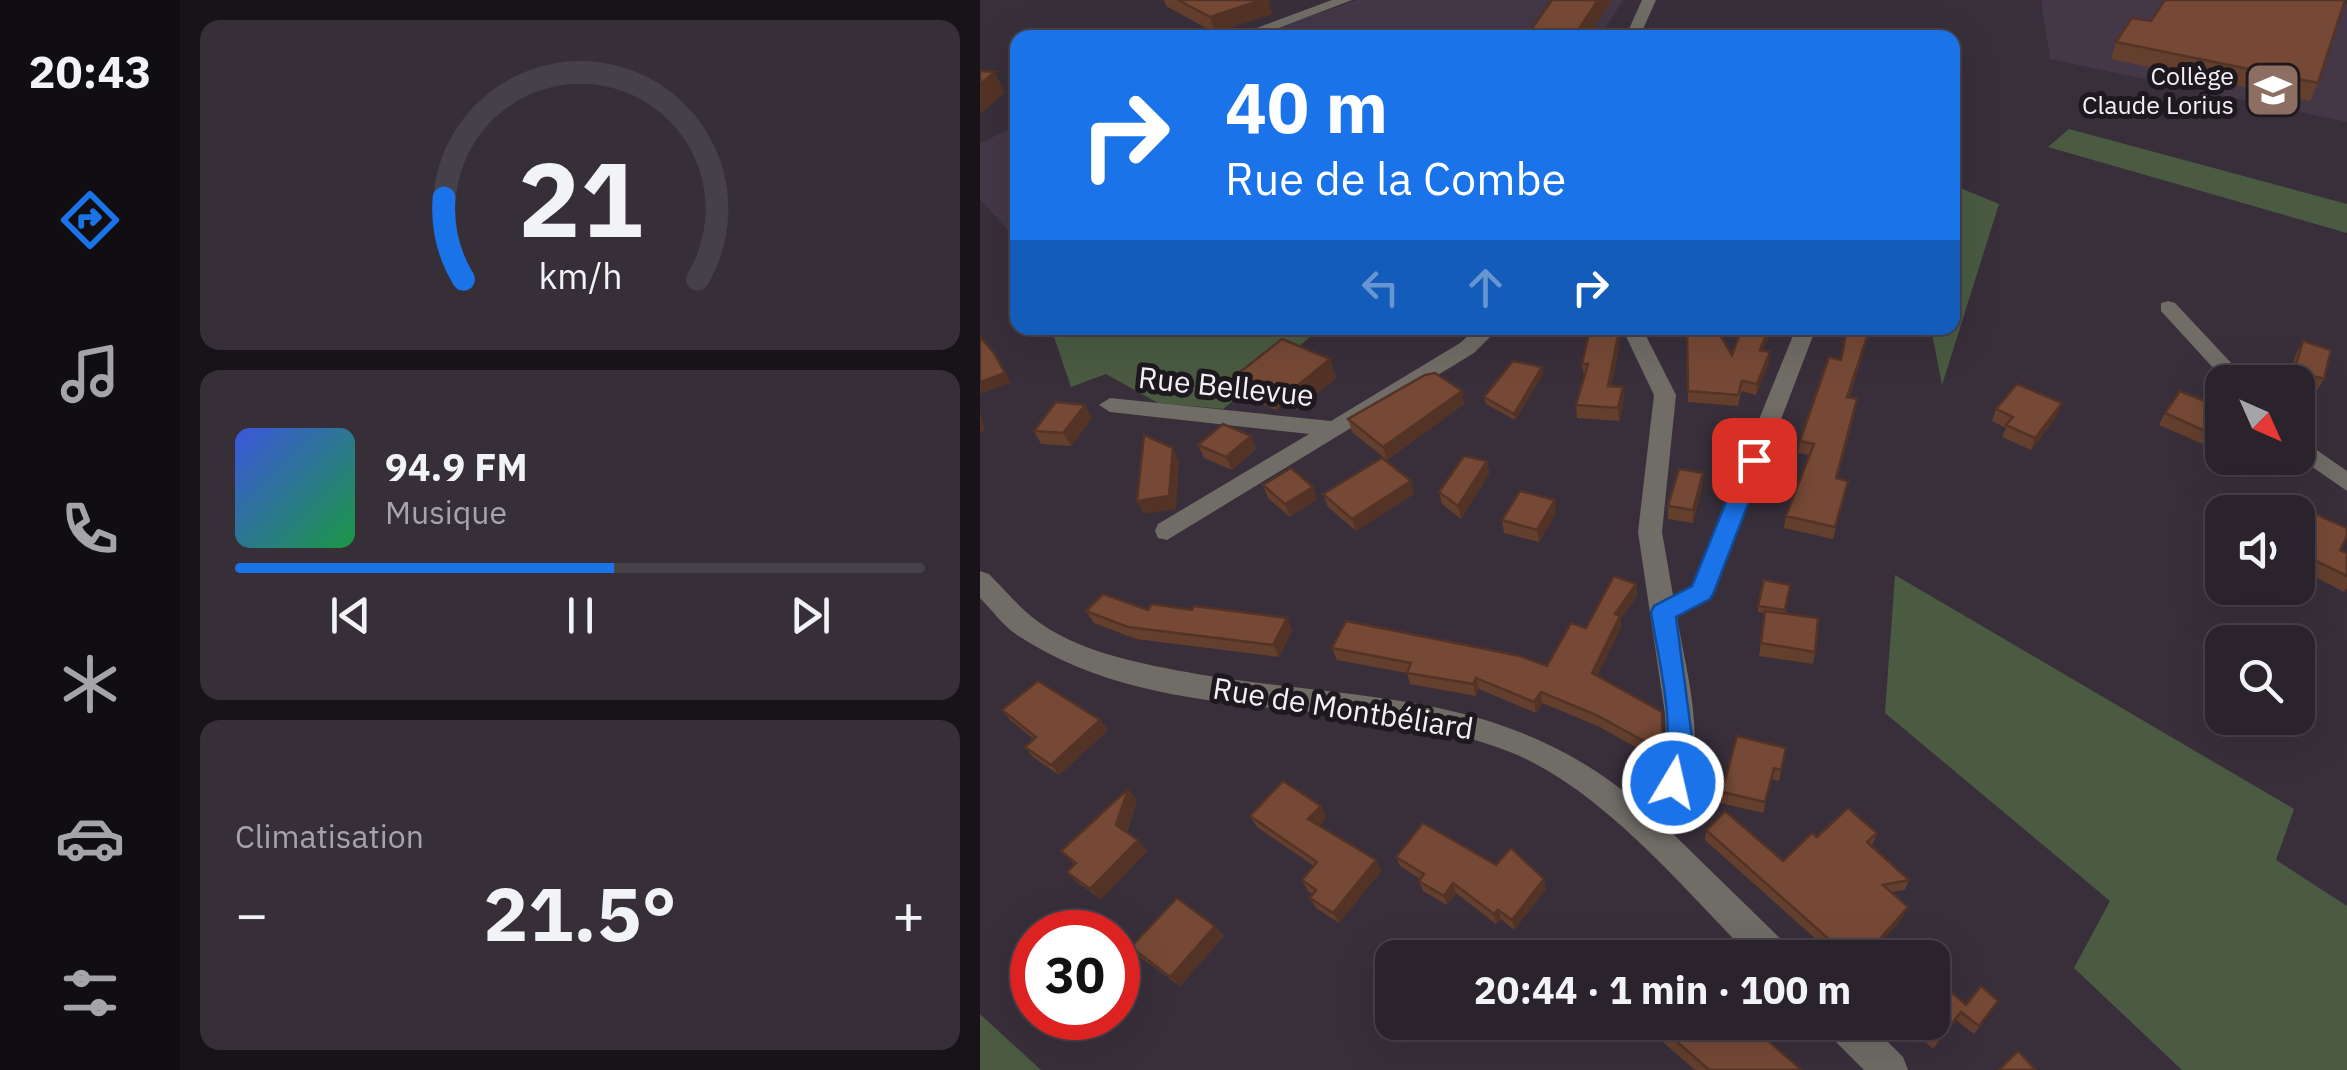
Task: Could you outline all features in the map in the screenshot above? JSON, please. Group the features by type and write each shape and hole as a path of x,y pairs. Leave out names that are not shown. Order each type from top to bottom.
{"street":[{"path":"1260,30 1345,0"},
{"path":"1636,30 1649,0"},
{"path":"2168,307 2222,365"},
{"name":"Rue Bellevue","path":"1167,531 1467,348 1481,335"},
{"path":"1635,335 1665,395 1650,532 1682,760 1664,805 1644,830"},
{"path":"1663,612 1702,592 1803,335"},
{"name":"Rue Bellevue","path":"1110,405 1334,428"},
{"path":"2315,458 2347,483"},
{"name":"Rue de Montbéliard","path":"980,581 1020,622 1072,653 1202,686 1446,722 1520,742 1575,774 1644,830 1757,940"},
{"path":"1860,1040 1890,1070"}],"shaded area":[{"path":"1357,0 1623,0 1604,30 1270,30"},
{"name":"Collège Claude Lorius","path":"2041,0 2309,0 2347,4 2347,122 2050,59"},
{"path":"1010,129 1010,232 980,199 980,143"}],"green space":[{"path":"2069,129 2347,204 2347,233 2048,147"},
{"path":"1960,188 1999,204 1960,328"},
{"path":"1053,335 1313,335 1223,409 1158,403 1106,374 1071,387"},
{"path":"1932,335 1958,335 1942,385"},
{"path":"1895,575 2294,809 2276,860 2347,906 2347,1070 2182,1070 2074,968 2110,901 1885,713"},
{"path":"980,1014 1041,1070 980,1070"}],"building":[{"path":"1178,0 1261,0 1210,17"},
{"path":"1552,0 1598,0 1578,30 1531,30"},
{"path":"2165,0 2345,0 2318,83 2116,42 2132,18 2151,21"},
{"path":"980,71 995,72 980,84"},
{"path":"1589,335 1618,336 1608,386 1623,387 1618,408 1576,405 1588,364 1582,364"},
{"path":"1687,335 1720,335 1732,355 1739,335 1766,335 1760,350 1770,352 1757,384 1742,381 1738,395 1688,391"},
{"path":"1846,335 1868,335 1847,397 1857,399 1836,478 1848,481 1835,527 1786,516 1814,444 1800,441 1829,357 1841,360"},
{"path":"980,337 1005,373 980,382"},
{"path":"1282,339 1330,359 1291,391 1277,385 1270,391 1234,377"},
{"path":"2303,341 2331,350 2324,379 2315,377 2315,365 2296,365"},
{"path":"1513,361 1542,367 1514,414 1484,397"},
{"path":"1435,373 1462,391 1383,447 1348,419 1425,375"},
{"path":"2017,384 2062,403 2035,438 2006,425 2013,417 1996,409"},
{"path":"2180,391 2205,401 2205,431 2165,413"},
{"path":"1056,402 1085,405 1063,433 1034,431"},
{"path":"1223,424 1251,436 1226,457 1198,445"},
{"path":"1144,435 1173,448 1169,496 1137,501"},
{"path":"1464,456 1487,461 1458,506 1439,492"},
{"path":"1382,458 1411,481 1352,519 1323,494"},
{"path":"1291,468 1313,487 1285,504 1263,485"},
{"path":"1679,469 1703,473 1693,510 1668,506"},
{"path":"1520,491 1555,500 1537,530 1502,520"},
{"path":"2315,514 2347,528 2340,550 2347,553 2347,576 2315,560"},
{"path":"1614,576 1636,584 1615,614 1620,616 1592,673 1662,712 1662,751 1596,715 1541,692 1534,702 1476,678 1473,684 1407,673 1411,663 1332,648 1346,621 1520,656 1547,666 1571,623 1586,628"},
{"path":"1764,580 1790,585 1785,610 1758,606"},
{"path":"1103,594 1148,610 1152,604 1192,610 1194,606 1287,618 1273,645 1128,627 1086,611"},
{"path":"1765,611 1818,618 1815,652 1761,643"},
{"path":"1038,681 1100,720 1051,765 1025,747 1036,737 1002,710"},
{"path":"1737,736 1786,748 1781,770 1774,768 1765,802 1722,792"},
{"path":"1283,781 1321,806 1308,819 1376,860 1333,913 1310,898 1316,890 1302,880 1317,862 1250,816"},
{"path":"1128,789 1116,825 1138,840 1090,889 1067,872 1076,863 1061,851"},
{"path":"1848,808 1877,833 1867,842 1909,880 1883,885 1908,907 1879,940 1830,940 1706,830 1725,811 1783,861 1812,833 1817,837"},
{"path":"1423,823 1496,865 1511,848 1544,879 1512,920 1498,910 1494,914 1453,883 1444,896 1419,881 1424,874 1396,857"},
{"path":"1177,898 1215,926 1170,977 1140,954 1140,937"},
{"path":"1981,986 1998,1001 1979,1026 1961,1012 1950,1026 1950,991 1966,1005"},
{"path":"1675,1040 1767,1040 1802,1070 1709,1070"},
{"path":"2018,1051 2036,1070 1999,1070"}],"place":[{"name":"Collège Claude Lorius","path":"2273,90"}],"route":[{"path":"1673,783 1682,760 1663,612 1702,592 1754,460"}]}
